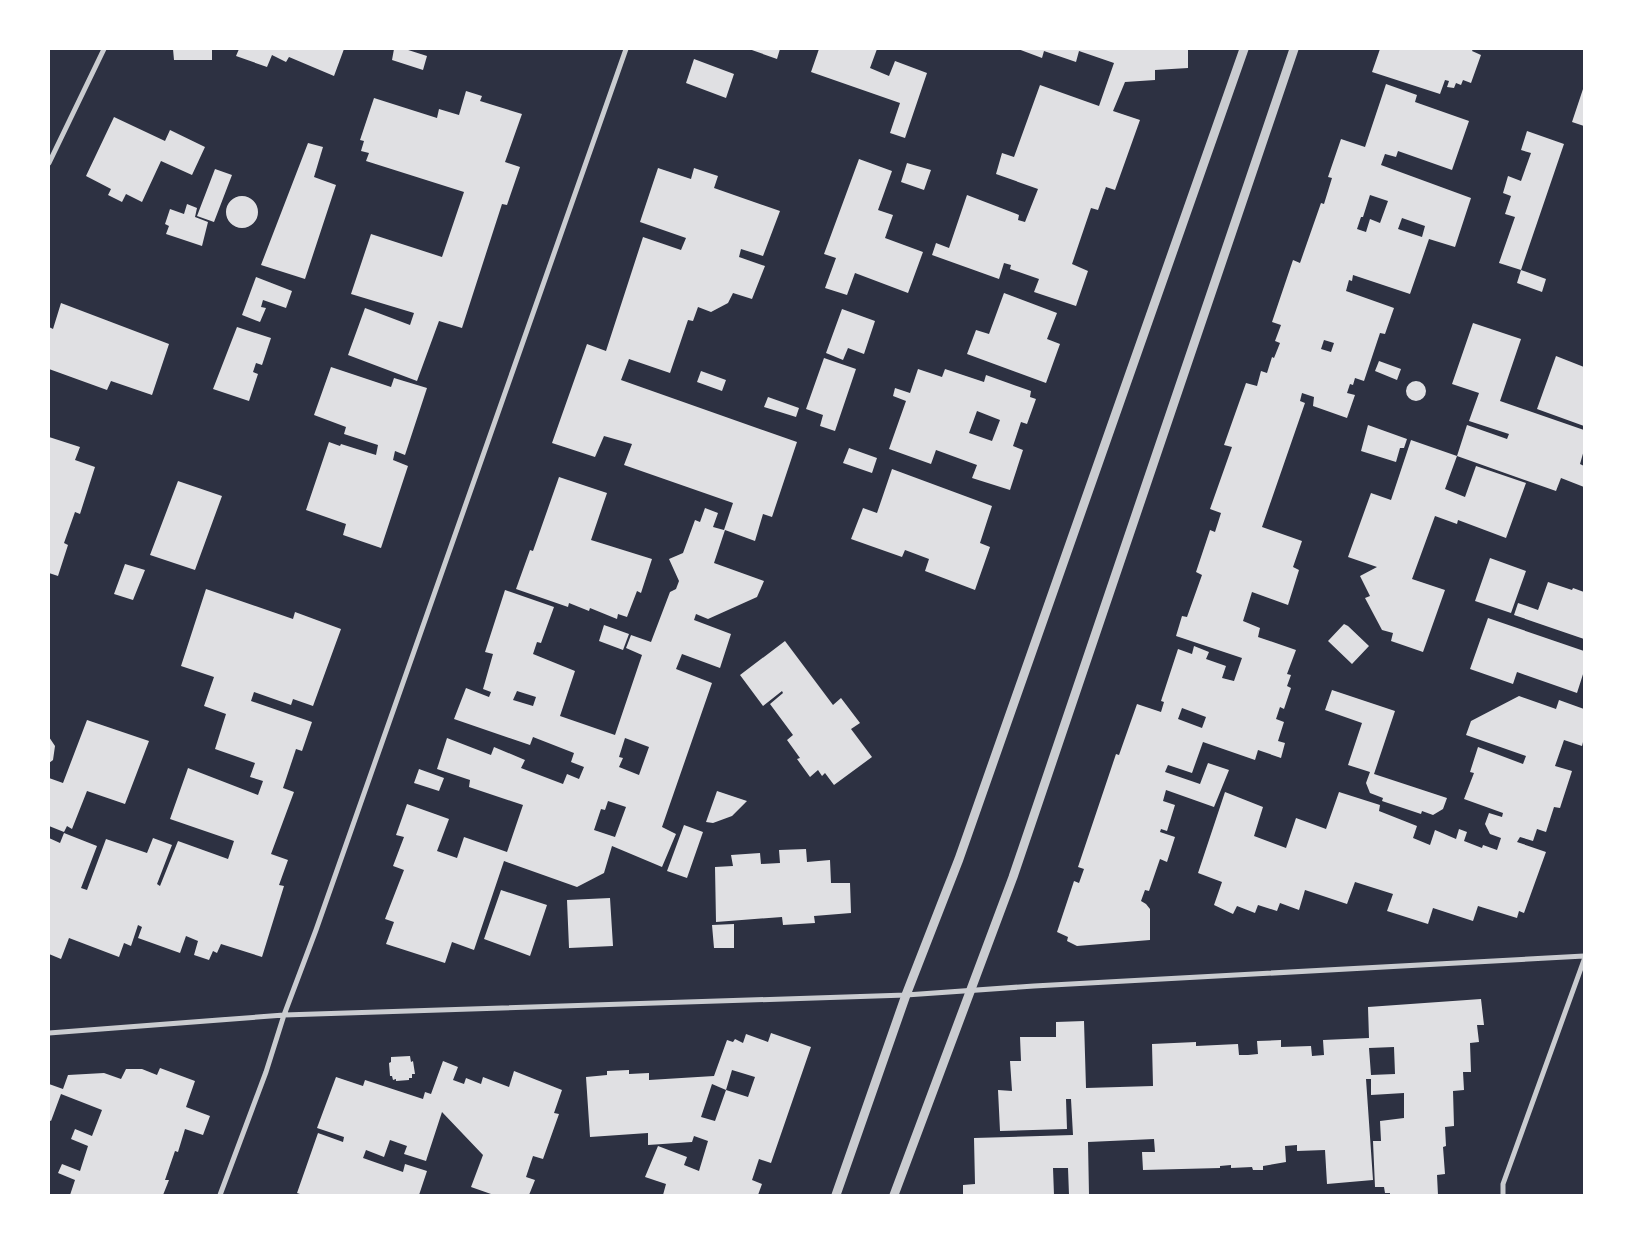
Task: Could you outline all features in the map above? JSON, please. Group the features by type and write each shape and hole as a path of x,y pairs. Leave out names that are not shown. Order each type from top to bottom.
{"street":[{"path":"49,163 104,49"},
{"path":"220,1195 266,1072 284,1015 316,930 626,49"},
{"path":"836,1195 906,995 960,858 1244,49"},
{"path":"894,1195 1016,868 1294,49"},
{"path":"49,1033 284,1015 906,995 971,992 1044,985 1584,958 1503,1184 1503,1195"}],"building":[{"path":"173,49 212,49 212,60 174,60"},
{"path":"239,49 344,49 334,76 289,57 286,62 272,55 267,67 236,56"},
{"path":"394,49 405,49 427,56 423,70 392,60"},
{"path":"749,49 780,49 777,59"},
{"path":"819,49 877,49 870,68 889,76 895,61 927,73 905,138 890,133 900,103 811,72"},
{"path":"1018,49 1188,49 1188,68 1155,70 1155,80 1125,82 1113,111 1140,120 1115,190 1106,187 1098,210 1091,208 1072,264 1088,271 1076,306 1034,292 1039,279 1010,269 1011,265 1004,263 999,279 932,255 936,243 949,248 967,195 1019,215 1018,220 1025,222 1038,189 996,174 1002,153 1014,157 1040,85 1099,106 1114,63 1079,51 1076,62 1044,51 1042,58"},
{"path":"1380,49 1473,49 1472,51 1481,55 1471,83 1463,80 1461,85 1456,83 1454,88 1447,87 1449,81 1445,80 1440,94 1372,72"},
{"path":"694,59 734,74 726,98 686,83"},
{"path":"1386,84 1417,95 1415,102 1469,121 1452,170 1398,151 1396,157 1385,154 1381,165 1471,198 1455,247 1429,239 1410,294 1353,275 1352,281 1349,280 1346,291 1394,308 1385,334 1380,333 1364,381 1355,378 1353,385 1350,384 1347,393 1355,395 1347,418 1313,406 1314,397 1302,393 1300,401 1305,403 1262,527 1302,541 1293,567 1299,570 1288,605 1252,592 1243,621 1260,628 1258,637 1296,650 1287,674 1291,675 1287,686 1291,688 1284,709 1280,707 1276,719 1284,722 1278,741 1285,743 1281,758 1258,750 1255,760 1203,742 1192,773 1168,765 1165,772 1200,784 1208,763 1229,770 1214,807 1166,790 1163,801 1175,805 1167,831 1161,829 1160,832 1175,837 1167,862 1160,859 1149,891 1145,890 1141,901 1150,909 1150,940 1077,946 1067,941 1068,937 1057,932 1074,881 1079,883 1084,869 1078,867 1116,754 1119,755 1137,704 1161,712 1164,702 1161,701 1178,649 1192,654 1194,646 1209,652 1206,659 1226,666 1222,678 1234,681 1242,658 1176,636 1182,616 1187,617 1202,575 1196,572 1210,530 1215,532 1221,513 1210,509 1232,447 1224,445 1246,383 1257,386 1261,371 1267,373 1272,357 1274,358 1280,343 1275,341 1281,325 1272,322 1293,260 1300,263 1321,203 1324,204 1332,178 1328,177 1341,139 1365,147","holes":["1370,195 1388,201 1380,223 1370,219 1366,232 1357,229 1361,217 1363,217","1402,218 1425,226 1422,237 1398,229","1324,340 1334,343 1331,352 1321,349","1182,708 1206,717 1202,728 1178,719"]},
{"path":"1584,86 1584,126 1572,122"},
{"path":"466,91 482,96 480,101 522,114 505,162 520,167 507,205 502,204 462,328 439,321 417,381 348,355 365,308 410,325 414,313 351,294 371,234 442,257 464,192 366,161 369,153 361,151 364,141 360,140 374,98 437,118 439,109 459,115"},
{"path":"114,117 165,141 170,130 205,147 192,175 161,161 142,202 126,194 122,202 108,195 111,189 86,176"},
{"path":"1527,131 1564,144 1521,270 1499,263 1515,217 1505,214 1511,196 1503,193 1508,176 1521,181 1531,153 1521,150"},
{"path":"308,143 323,147 314,177 336,185 305,279 261,265"},
{"path":"859,159 892,171 878,210 893,215 885,238 923,252 908,293 855,273 847,295 825,288 836,258 824,254"},
{"path":"907,163 931,170 924,190 901,182"},
{"path":"658,168 691,179 694,168 718,176 714,188 780,211 763,256 741,249 739,257 765,266 752,299 733,293 728,303 711,312 698,307 693,321 688,320 670,373 629,359 621,380 797,442 772,517 763,514 755,541 725,530 714,563 764,581 757,597 708,619 696,614 694,620 731,634 720,668 682,654 676,669 712,683 662,827 676,834 662,867 612,846 604,873 577,887 504,861 474,950 452,942 445,963 386,944 394,922 385,919 404,870 393,866 404,837 396,835 407,804 449,819 437,851 457,858 464,837 507,852 523,805 469,787 470,780 437,769 447,738 491,755 494,747 525,760 521,768 563,784 567,774 579,779 584,767 571,762 574,753 533,737 530,745 454,719 466,688 489,697 491,692 483,689 493,654 485,652 505,590 554,607 541,643 537,642 533,654 575,671 560,716 615,735 642,655 626,648 631,635 651,642 670,592 676,589 679,581 669,559 683,553 695,520 700,522 705,508 718,513 713,527 724,530 733,503 624,465 632,444 604,436 595,457 552,443 587,344 606,351 643,237 681,250 686,238 640,222","holes":["517,691 536,697 533,706 513,700","625,738 649,747 639,775 619,767 623,758 619,757","608,801 626,807 615,837 594,830 601,809 605,810"]},
{"path":"215,169 232,175 214,222 197,216"},
{"path":"242,196 253,201 258,212 253,223 242,228 231,223 226,212 231,201"},
{"path":"187,204 197,208 195,217 208,222 202,246 166,234 169,226 165,224 170,209 184,214"},
{"path":"1521,270 1546,279 1542,292 1517,283"},
{"path":"256,277 292,291 286,308 263,300 261,307 266,308 260,322 242,315"},
{"path":"1004,293 1057,313 1047,339 1060,344 1046,383 967,354 976,330 989,334"},
{"path":"61,303 169,344 152,395 111,381 107,390 49,369 49,327 53,329"},
{"path":"842,309 875,321 864,354 848,348 843,360 826,353"},
{"path":"1473,323 1521,339 1500,401 1584,430 1584,450 1580,464 1584,466 1584,487 1561,478 1556,491 1457,456 1467,425 1507,439 1509,434 1469,421 1479,393 1452,384"},
{"path":"237,327 271,338 262,365 256,363 253,372 258,374 249,401 213,389"},
{"path":"1556,356 1584,367 1584,426 1537,409"},
{"path":"824,358 856,369 835,431 820,426 823,415 806,409"},
{"path":"1379,361 1401,369 1397,380 1375,371"},
{"path":"331,367 391,387 394,378 427,388 405,455 395,451 393,460 408,466 381,548 343,535 346,524 306,510 329,442 376,455 378,445 344,434 346,427 314,415"},
{"path":"918,369 942,377 945,369 984,382 986,375 1031,391 1030,397 1036,399 1027,424 1021,422 1013,446 1023,450 1010,490 972,478 977,465 936,450 931,464 889,449 906,401 893,396 895,388 910,393","holes":["977,411 1000,420 992,441 969,433"]},
{"path":"701,371 726,380 722,391 697,382"},
{"path":"1416,381 1423,384 1426,391 1423,398 1416,401 1409,398 1406,391 1409,384"},
{"path":"768,397 799,408 796,417 764,407"},
{"path":"1368,425 1407,439 1404,448 1400,448 1396,462 1361,451"},
{"path":"49,437 80,447 75,460 95,467 80,514 75,512 64,543 68,545 58,576 49,573"},
{"path":"1411,440 1457,456 1445,489 1465,497 1476,466 1526,483 1506,538 1458,520 1457,524 1435,516 1412,579 1445,590 1423,652 1391,641 1393,633 1382,630 1365,598 1370,596 1360,576 1377,567 1348,557 1371,493 1391,500"},
{"path":"849,448 877,458 872,473 843,463"},
{"path":"892,469 992,506 980,543 990,547 975,590 925,571 929,559 905,550 902,557 851,539 863,508 877,513"},
{"path":"559,477 607,493 591,540 652,559 641,593 637,591 627,617 618,614 617,619 590,608 589,611 569,603 568,607 516,589 530,550 533,551"},
{"path":"178,481 222,496 195,570 150,555"},
{"path":"1490,558 1526,571 1511,613 1475,601"},
{"path":"125,564 145,570 133,600 114,594"},
{"path":"1548,582 1584,592 1584,639 1514,615 1518,603 1538,610"},
{"path":"206,589 293,619 295,612 341,629 313,706 293,699 291,705 254,692 251,701 312,722 302,751 296,749 283,788 294,792 271,854 288,860 279,885 284,886 262,957 221,944 217,953 213,951 209,960 194,955 198,941 186,936 180,953 138,938 142,927 138,925 131,946 124,943 119,957 69,938 61,959 49,954 49,838 60,843 64,833 97,846 81,888 87,890 106,839 147,853 153,838 172,845 157,884 160,886 178,841 228,859 234,841 170,819 188,768 258,795 263,781 250,777 255,763 215,749 226,714 204,706 214,677 181,666"},
{"path":"1488,618 1584,651 1584,671 1577,693 1517,672 1513,684 1470,669"},
{"path":"1344,624 1369,646 1352,664 1328,641"},
{"path":"604,625 629,634 623,650 599,641"},
{"path":"785,641 833,705 841,698 860,723 851,729 872,757 834,785 825,773 822,776 818,770 810,777 797,759 800,758 787,740 793,735 770,704 783,693 782,691 763,706 740,675"},
{"path":"1332,690 1395,711 1374,774 1447,798 1443,809 1433,815 1422,811 1421,814 1382,801 1383,798 1370,793 1366,783 1370,772 1348,765 1362,723 1325,710"},
{"path":"1519,696 1556,709 1559,700 1584,709 1584,738 1582,746 1564,740 1555,766 1572,771 1560,808 1554,807 1546,832 1537,829 1533,841 1520,837 1517,842 1546,852 1524,913 1519,911 1517,918 1478,906 1473,921 1433,908 1428,924 1387,911 1393,894 1355,882 1347,904 1305,890 1299,910 1280,903 1277,911 1258,905 1255,913 1237,906 1233,914 1214,905 1222,882 1198,873 1225,792 1263,807 1254,836 1286,848 1296,818 1326,829 1339,792 1380,805 1379,811 1417,826 1413,838 1430,845 1435,830 1456,839 1459,829 1467,832 1464,841 1482,848 1483,845 1497,850 1501,838 1490,834 1485,824 1489,813 1502,817 1503,813 1464,799 1474,773 1470,772 1478,747 1523,764 1526,756 1466,735 1471,721"},
{"path":"87,720 149,741 125,804 87,791 72,829 67,826 64,832 49,826 49,778 63,783"},
{"path":"49,737 55,746 53,760 49,763"},
{"path":"419,769 444,778 439,791 414,783"},
{"path":"717,791 747,801 732,816 713,823 706,822"},
{"path":"684,825 703,832 687,878 667,871"},
{"path":"806,849 807,862 830,860 831,883 850,883 851,913 814,916 815,923 783,925 782,917 716,922 715,867 733,866 731,855 760,853 761,864 780,863 779,850"},
{"path":"501,890 547,905 530,956 484,939"},
{"path":"610,898 613,946 569,948 567,900"},
{"path":"734,924 734,948 714,948 712,925"},
{"path":"1481,999 1484,1025 1477,1025 1479,1042 1470,1043 1471,1072 1463,1072 1464,1090 1453,1091 1454,1126 1445,1127 1446,1146 1443,1147 1445,1174 1437,1175 1438,1195 1390,1195 1390,1193 1385,1193 1384,1187 1375,1187 1373,1141 1381,1141 1380,1121 1404,1118 1404,1093 1371,1095 1371,1079 1366,1079 1373,1180 1327,1184 1325,1150 1297,1151 1297,1145 1285,1146 1286,1162 1263,1166 1263,1170 1253,1170 1252,1167 1231,1168 1231,1165 1220,1166 1220,1168 1143,1170 1142,1152 1155,1152 1154,1139 1088,1142 1089,1195 1069,1195 1068,1168 1053,1168 1054,1195 963,1195 963,1185 975,1184 974,1138 1073,1135 1071,1099 1066,1099 1067,1129 1000,1131 998,1090 1012,1091 1010,1061 1021,1061 1020,1037 1056,1037 1056,1022 1084,1021 1086,1088 1153,1086 1152,1044 1196,1042 1196,1046 1238,1044 1239,1055 1248,1055 1258,1054 1257,1041 1281,1040 1281,1047 1311,1046 1312,1056 1324,1055 1323,1040 1369,1038 1368,1007","holes":["1394,1047 1395,1074 1371,1075 1369,1048"]},
{"path":"771,1033 811,1047 771,1163 759,1159 752,1180 762,1184 758,1195 663,1195 666,1184 645,1177 658,1146 687,1157 684,1165 699,1171 708,1141 694,1136 692,1142 648,1145 648,1133 590,1137 586,1077 607,1075 607,1071 629,1070 629,1074 649,1073 649,1080 714,1076 727,1040 733,1042 735,1039 743,1043 746,1034 768,1042","holes":["732,1070 755,1077 748,1097 726,1090","712,1084 726,1090 715,1121 701,1117"]},
{"path":"410,1056 411,1062 413,1061 415,1074 412,1074 412,1078 409,1078 409,1080 393,1080 392,1076 390,1076 389,1063 391,1062 391,1057"},
{"path":"443,1061 458,1067 453,1080 464,1084 466,1078 481,1084 483,1077 509,1087 514,1071 562,1090 554,1113 559,1114 543,1159 533,1156 526,1177 535,1180 529,1195 490,1195 471,1187 483,1155 442,1112 426,1161 404,1154 407,1146 390,1140 384,1157 366,1150 363,1158 403,1172 405,1164 427,1171 419,1195 303,1195 297,1193 318,1133 343,1142 344,1137 317,1128 336,1077 363,1086 365,1080 423,1099 425,1092 431,1094"},
{"path":"160,1068 195,1081 186,1107 210,1116 203,1135 185,1129 178,1152 175,1151 165,1180 169,1180 163,1195 70,1195 75,1180 58,1173 62,1164 80,1171 88,1146 71,1139 75,1129 92,1136 102,1110 61,1094 51,1121 49,1120 49,1084 63,1089 68,1075 104,1073 121,1079 126,1069 142,1069 157,1075"}]}
